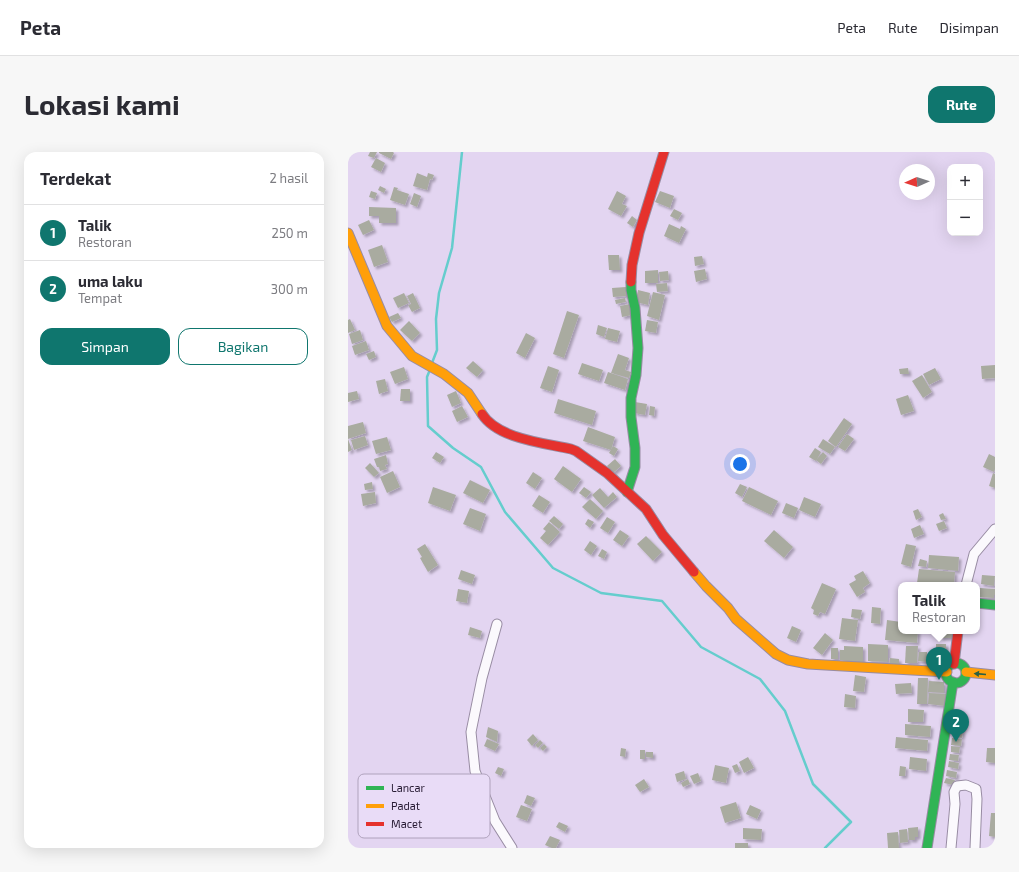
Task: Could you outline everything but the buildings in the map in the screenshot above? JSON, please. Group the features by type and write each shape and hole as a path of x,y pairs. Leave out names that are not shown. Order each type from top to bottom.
{"main road":[{"path":"627,492 635,467 631,398 636,375 638,348 635,308 631,290 632,265 639,232 664,152"},
{"path":"348,233 387,326 412,356 444,374 468,393 486,419 500,430 519,438 576,451 607,473 646,509 663,535 736,619 776,654 788,660 808,664 946,672"},
{"path":"980,603 995,605"},
{"path":"954,664 958,634"},
{"path":"957,663 963,666 966,672 963,680 956,683 952,682 948,678 946,672 949,667 957,663"},
{"path":"966,672 995,675"},
{"path":"927,848 952,682"}],"street":[{"path":"967,582 974,554 995,529"},
{"path":"476,774 472,732 482,678 497,624"},
{"path":"951,848 955,804 954,792 958,786 966,785 976,789 975,848"},
{"path":"490,808 495,821 512,848"}],"waterway":[{"path":"432,363 437,350 436,319 439,293 452,248 462,152"},
{"path":"429,372 427,377 428,426 453,448 481,467 505,512 553,568 601,593 662,601 701,647 760,679 785,711 813,784 851,822 825,848"}],"traffic: fast":[{"path":"627,492 635,467 631,398 636,375 638,348 635,308 631,290 631,282"},
{"path":"980,603 995,605"},
{"path":"956,663 963,666 966,673 963,680 956,683 949,680 946,673 949,666 956,663"},
{"path":"927,848 953,682"}],"traffic: slow":[{"path":"348,233 387,326 412,356 444,374 468,393 482,414"},
{"path":"694,572 728,608 736,619 776,654 788,660 808,664 947,672"},
{"path":"966,672 995,675"}],"traffic: jam":[{"path":"631,282 632,265 639,233 664,152"},
{"path":"482,414 489,422 499,429 522,439 576,451 607,473 646,509 663,535 694,572"},
{"path":"954,664 958,634"}],"place":[{"name":"Talik","path":"939,680"},
{"name":"uma laku","path":"956,742"}]}
